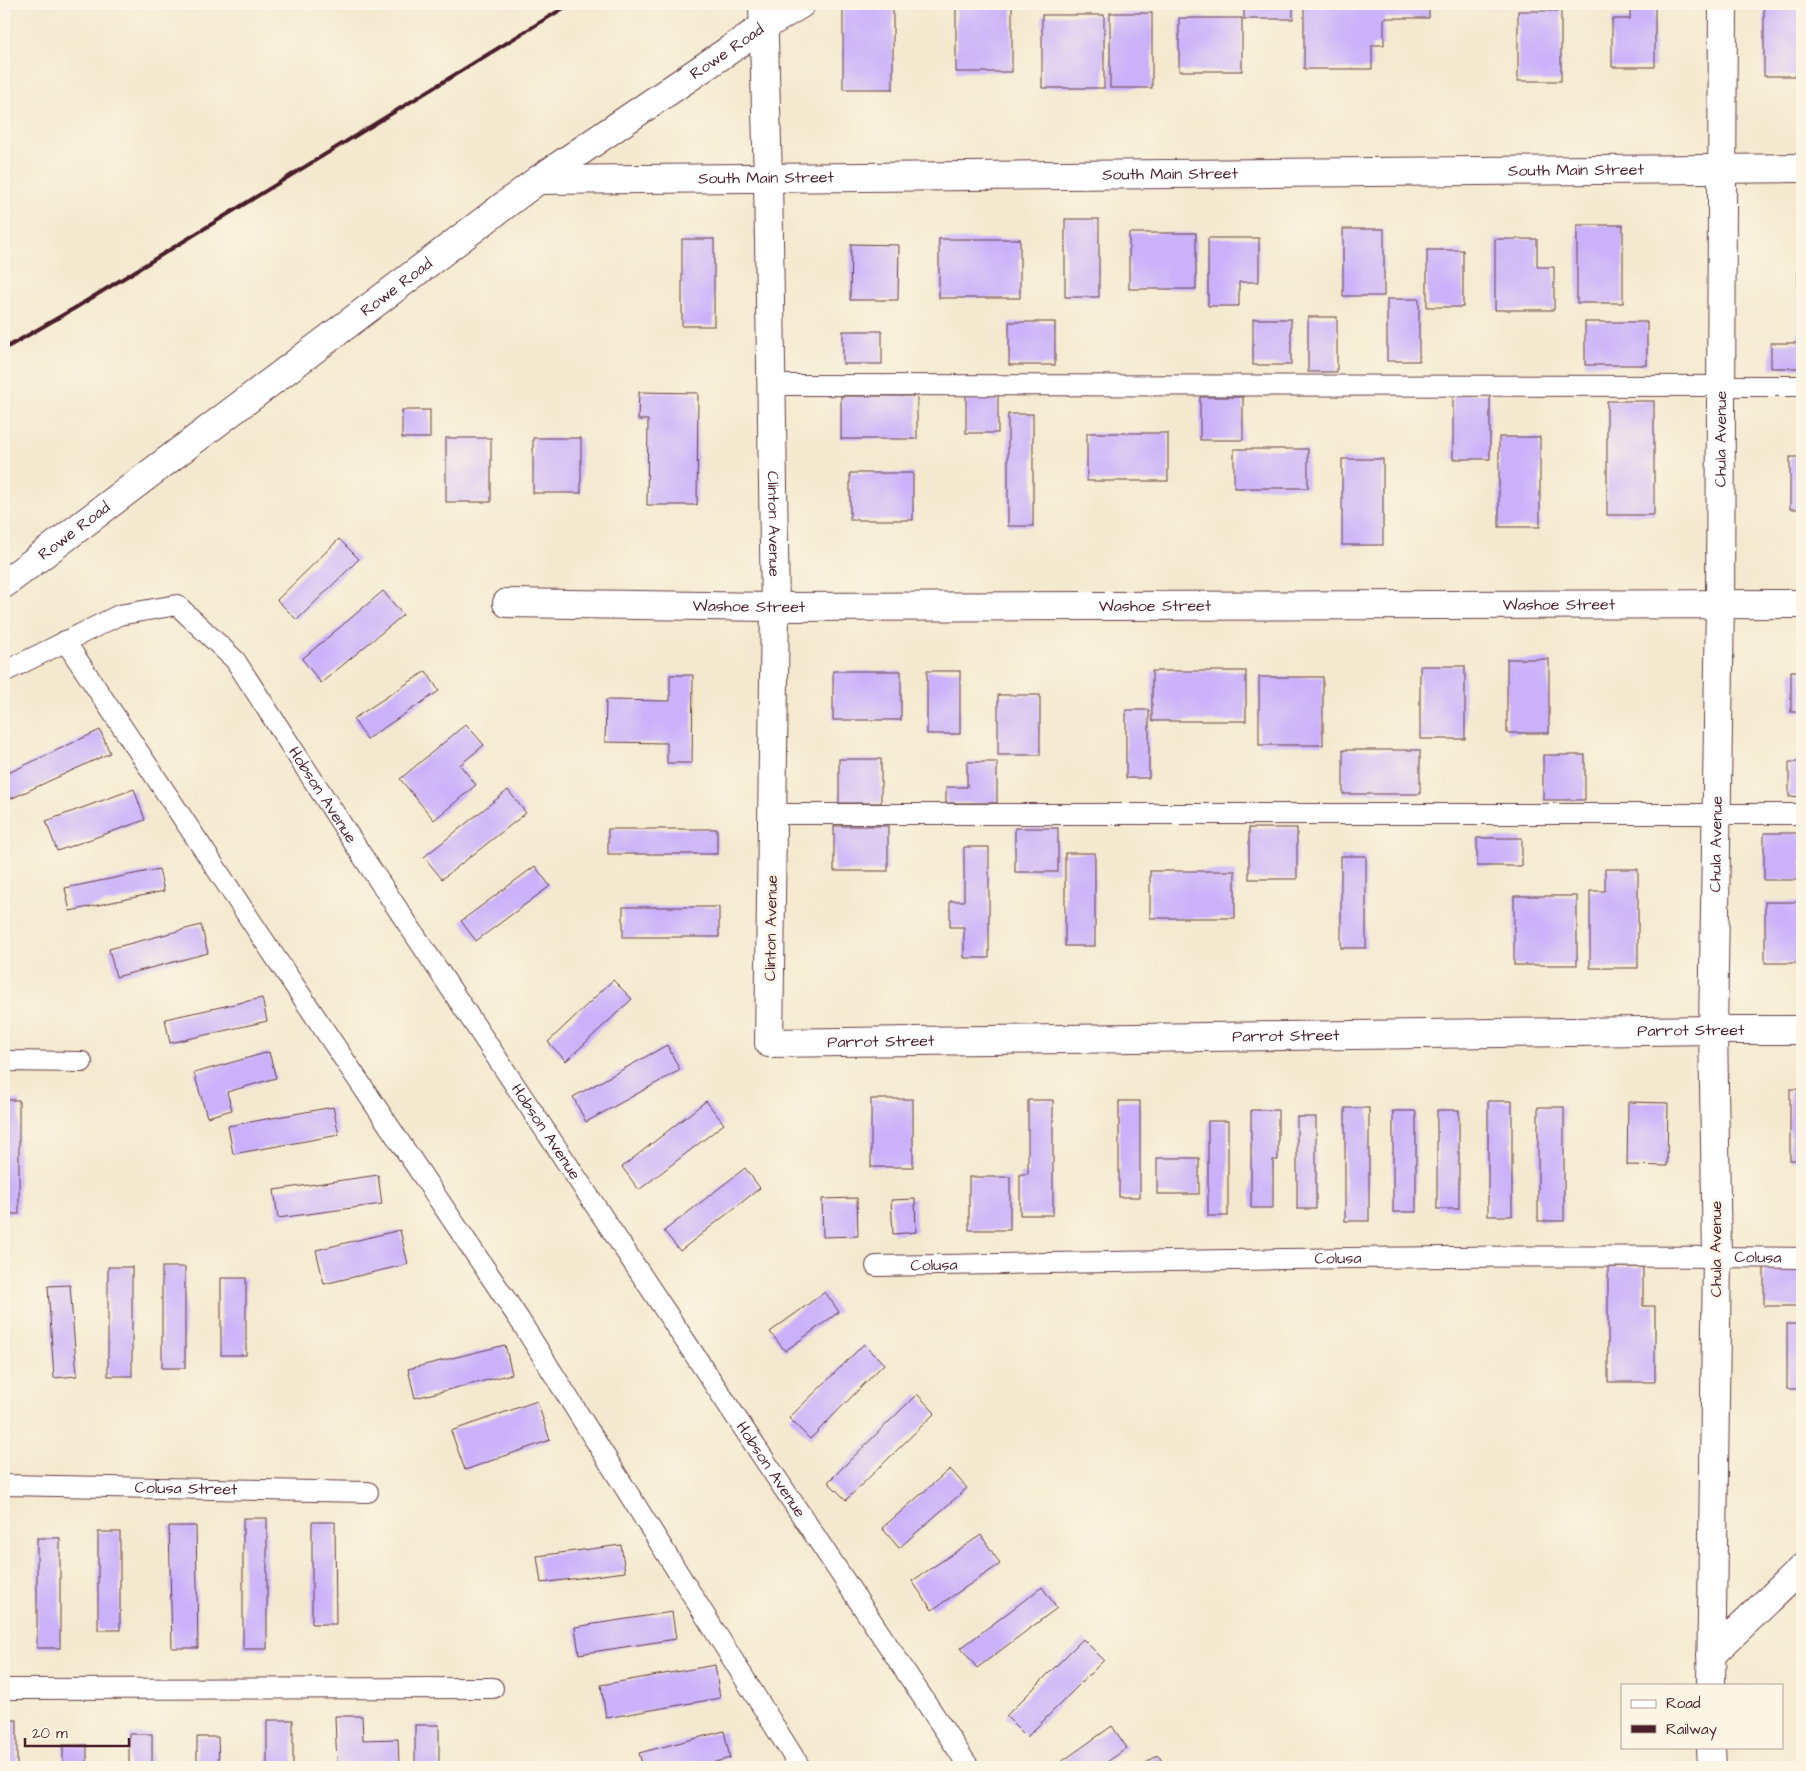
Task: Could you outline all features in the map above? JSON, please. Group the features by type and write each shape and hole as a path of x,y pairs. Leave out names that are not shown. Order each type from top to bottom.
{"street":[{"name":"Rowe Road","path":"4,584 538,180 763,16 801,4"},
{"name":"Chula Avenue","path":"1711,1684 1717,1256 1713,1030 1720,604 1724,4"},
{"name":"Clinton Avenue","path":"763,16 768,179 775,606 769,1043"},
{"name":"South Main Street","path":"538,180 1802,168"},
{"name":"Washoe Street","path":"507,603 775,606 1802,604"},
{"name":"Parrot Street","path":"769,1043 1802,1030"},
{"path":"1711,1655 1802,1568"},
{"path":"1711,1748 1712,1767"}],"lane":[{"path":"771,385 1802,386"},
{"name":"Hobson Avenue","path":"4,672 65,640 119,615 177,605 235,660 369,865 969,1767"},
{"path":"65,640 259,933 519,1319 800,1767"},
{"path":"772,814 1802,814"},
{"path":"4,1061 82,1062"},
{"name":"Colusa","path":"876,1266 1295,1259 1717,1256 1802,1258"},
{"name":"Colusa Street","path":"4,1485 368,1492"},
{"path":"4,1689 493,1688"}],"building":[{"path":"843,4 893,4 893,89 843,89"},
{"path":"956,4 1012,4 1012,72 956,72"},
{"path":"1244,4 1293,4 1293,19 1244,19"},
{"path":"1429,4 1429,18 1384,18 1384,45 1372,45 1372,69 1304,69 1304,6"},
{"path":"1630,4 1655,4 1655,67 1612,67 1612,19 1630,19"},
{"path":"1764,4 1802,4 1802,76 1764,76"},
{"path":"1518,11 1561,11 1561,81 1518,81"},
{"path":"1110,13 1152,13 1152,88 1110,88"},
{"path":"1042,15 1104,15 1104,88 1042,88"},
{"path":"1179,18 1242,18 1242,71 1179,71"},
{"path":"1065,219 1099,219 1099,297 1065,297"},
{"path":"1577,225 1623,225 1623,303 1577,303"},
{"path":"1798,228 1802,228 1802,368 1771,368 1771,343 1798,343"},
{"path":"1343,229 1384,229 1384,296 1343,296"},
{"path":"1129,233 1196,233 1196,289 1129,289"},
{"path":"1208,238 1259,238 1259,282 1239,282 1239,306 1208,306"},
{"path":"682,239 714,239 714,326 682,326"},
{"path":"939,239 1020,239 1020,298 939,298"},
{"path":"1495,239 1537,239 1537,267 1554,267 1554,310 1495,310"},
{"path":"851,244 899,245 898,300 850,300"},
{"path":"1427,250 1463,250 1463,307 1427,307"},
{"path":"1387,299 1419,299 1419,361 1387,361"},
{"path":"1308,317 1337,317 1337,372 1308,372"},
{"path":"1253,319 1291,319 1291,365 1253,365"},
{"path":"1009,322 1055,322 1055,365 1009,365"},
{"path":"1585,322 1647,322 1647,365 1585,365"},
{"path":"843,331 882,331 882,364 843,364"},
{"path":"639,392 698,393 697,505 647,505 648,420 638,420"},
{"path":"1453,394 1490,394 1490,459 1453,459"},
{"path":"966,395 998,395 998,433 966,433"},
{"path":"841,396 917,396 917,439 841,439"},
{"path":"1200,397 1243,397 1243,440 1200,440"},
{"path":"1607,401 1654,401 1654,515 1607,515"},
{"path":"402,410 430,410 430,438 402,438"},
{"path":"1008,414 1033,414 1033,526 1008,526"},
{"path":"1087,433 1168,433 1168,481 1087,481"},
{"path":"1499,437 1540,437 1540,527 1499,527"},
{"path":"446,438 491,438 491,502 446,502"},
{"path":"533,438 581,438 581,493 533,493"},
{"path":"1234,449 1308,449 1308,488 1234,488"},
{"path":"1790,457 1802,457 1802,509 1790,509"},
{"path":"1342,459 1383,459 1383,545 1342,545"},
{"path":"850,473 913,473 913,520 850,520"},
{"path":"339,539 359,559 297,620 277,600"},
{"path":"383,591 403,615 321,683 302,659"},
{"path":"1507,659 1549,659 1549,733 1507,733"},
{"path":"1420,666 1465,666 1465,739 1420,739"},
{"path":"426,671 439,691 367,739 353,719"},
{"path":"833,671 901,671 901,720 833,720"},
{"path":"927,671 960,671 960,734 927,734"},
{"path":"1152,671 1246,671 1246,721 1152,721"},
{"path":"1791,671 1802,671 1802,712 1791,712"},
{"path":"670,675 693,675 692,763 667,763 667,743 605,742 606,700 670,701"},
{"path":"1259,677 1323,677 1323,745 1259,745"},
{"path":"998,695 1040,695 1040,755 998,755"},
{"path":"1126,710 1149,710 1149,778 1126,778"},
{"path":"466,724 484,745 460,765 476,785 434,820 400,779"},
{"path":"100,730 110,753 6,801 4,795 4,775"},
{"path":"1343,750 1420,750 1420,794 1343,794"},
{"path":"1543,755 1585,755 1585,800 1543,800"},
{"path":"839,759 881,759 881,803 839,803"},
{"path":"967,762 997,762 997,803 946,803 946,787 967,787"},
{"path":"1789,762 1802,762 1802,796 1789,797"},
{"path":"134,789 145,820 57,851 46,821"},
{"path":"508,790 526,813 442,879 424,857"},
{"path":"834,826 888,826 888,871 834,871"},
{"path":"1015,828 1058,828 1058,872 1015,872"},
{"path":"1249,828 1297,828 1297,879 1249,879"},
{"path":"608,829 717,829 717,854 608,854"},
{"path":"1764,833 1802,833 1802,880 1764,880"},
{"path":"1477,838 1522,838 1522,866 1477,866"},
{"path":"964,847 989,847 989,958 964,958 964,927 950,927 950,901 964,901"},
{"path":"1065,853 1095,853 1095,946 1065,946"},
{"path":"1341,856 1366,856 1366,948 1341,948"},
{"path":"535,866 550,886 476,941 461,921"},
{"path":"159,869 164,891 70,911 65,888"},
{"path":"1605,869 1638,869 1638,968 1590,968 1590,891 1605,891"},
{"path":"1150,871 1235,871 1235,918 1150,918"},
{"path":"1514,896 1577,896 1577,965 1514,965"},
{"path":"1765,902 1802,902 1802,963 1765,963"},
{"path":"623,907 719,907 719,937 623,937"},
{"path":"201,925 208,953 116,977 109,949"},
{"path":"613,980 632,999 566,1061 548,1042"},
{"path":"262,998 267,1021 170,1043 165,1019"},
{"path":"667,1045 680,1070 586,1122 573,1097"},
{"path":"269,1052 276,1078 227,1092 232,1110 207,1117 194,1073"},
{"path":"1790,1089 1802,1089 1802,1160 1790,1160"},
{"path":"871,1099 913,1099 913,1167 871,1167"},
{"path":"4,1100 19,1100 19,1214 4,1214"},
{"path":"1028,1100 1053,1100 1053,1215 1020,1215 1020,1174 1028,1174"},
{"path":"706,1101 724,1124 639,1190 622,1167"},
{"path":"1119,1101 1140,1101 1140,1197 1119,1197"},
{"path":"1488,1101 1512,1101 1512,1216 1488,1216"},
{"path":"1628,1102 1668,1103 1667,1166 1627,1165"},
{"path":"333,1107 339,1135 233,1154 228,1126"},
{"path":"1538,1107 1564,1107 1564,1221 1538,1221"},
{"path":"1345,1108 1369,1108 1369,1221 1345,1221"},
{"path":"1251,1110 1278,1110 1278,1160 1273,1160 1273,1208 1251,1208"},
{"path":"1437,1110 1459,1110 1459,1209 1437,1209"},
{"path":"1393,1111 1416,1111 1416,1212 1393,1212"},
{"path":"1297,1117 1316,1117 1316,1209 1297,1209"},
{"path":"1208,1121 1228,1121 1228,1216 1208,1216"},
{"path":"1157,1158 1199,1158 1199,1194 1157,1194"},
{"path":"745,1168 760,1188 680,1251 664,1231"},
{"path":"378,1175 382,1204 278,1218 274,1190"},
{"path":"969,1177 1010,1177 1010,1230 969,1230"},
{"path":"857,1198 858,1236 823,1237 822,1199"},
{"path":"915,1199 916,1232 893,1234 891,1200"},
{"path":"400,1230 408,1264 324,1284 316,1250"},
{"path":"1764,1259 1802,1259 1802,1306 1764,1306"},
{"path":"108,1267 132,1267 132,1376 108,1376"},
{"path":"162,1267 185,1267 185,1368 162,1368"},
{"path":"1608,1267 1643,1267 1643,1306 1655,1306 1655,1382 1608,1382"},
{"path":"221,1278 246,1278 246,1355 221,1355"},
{"path":"70,1285 77,1376 54,1378 48,1286"},
{"path":"825,1292 839,1312 785,1351 770,1332"},
{"path":"1787,1324 1802,1324 1802,1389 1787,1389"},
{"path":"864,1344 884,1364 810,1439 789,1418"},
{"path":"505,1345 512,1374 415,1398 408,1369"},
{"path":"917,1394 935,1413 846,1500 828,1482"},
{"path":"537,1401 550,1440 465,1470 451,1431"},
{"path":"950,1469 967,1488 899,1548 882,1528"},
{"path":"243,1518 267,1518 267,1649 243,1649"},
{"path":"312,1522 335,1522 336,1624 312,1624"},
{"path":"169,1526 196,1526 198,1648 172,1648"},
{"path":"98,1532 120,1532 120,1630 98,1630"},
{"path":"981,1535 1000,1564 932,1610 912,1581"},
{"path":"37,1538 60,1538 60,1648 37,1648"},
{"path":"621,1545 625,1572 541,1583 537,1556"},
{"path":"1042,1587 1057,1608 977,1668 961,1648"},
{"path":"672,1612 676,1639 579,1654 575,1627"},
{"path":"1083,1639 1104,1660 1027,1737 1006,1716"},
{"path":"715,1665 720,1698 606,1718 601,1685"},
{"path":"335,1716 362,1716 363,1740 398,1739 399,1767 337,1767"},
{"path":"4,1720 17,1720 17,1767 4,1767"},
{"path":"267,1720 293,1720 293,1767 267,1767"},
{"path":"415,1725 439,1725 439,1767 415,1767"},
{"path":"1112,1726 1127,1748 1100,1767 1054,1767"},
{"path":"724,1731 730,1758 697,1767 643,1767 639,1753"},
{"path":"129,1734 152,1734 152,1767 129,1767"},
{"path":"197,1737 218,1737 219,1767 197,1767"},
{"path":"63,1745 87,1745 87,1767 63,1767"},
{"path":"1158,1755 1166,1767 1140,1767"}],"railway":[{"path":"4,349 75,308 570,4"}]}
